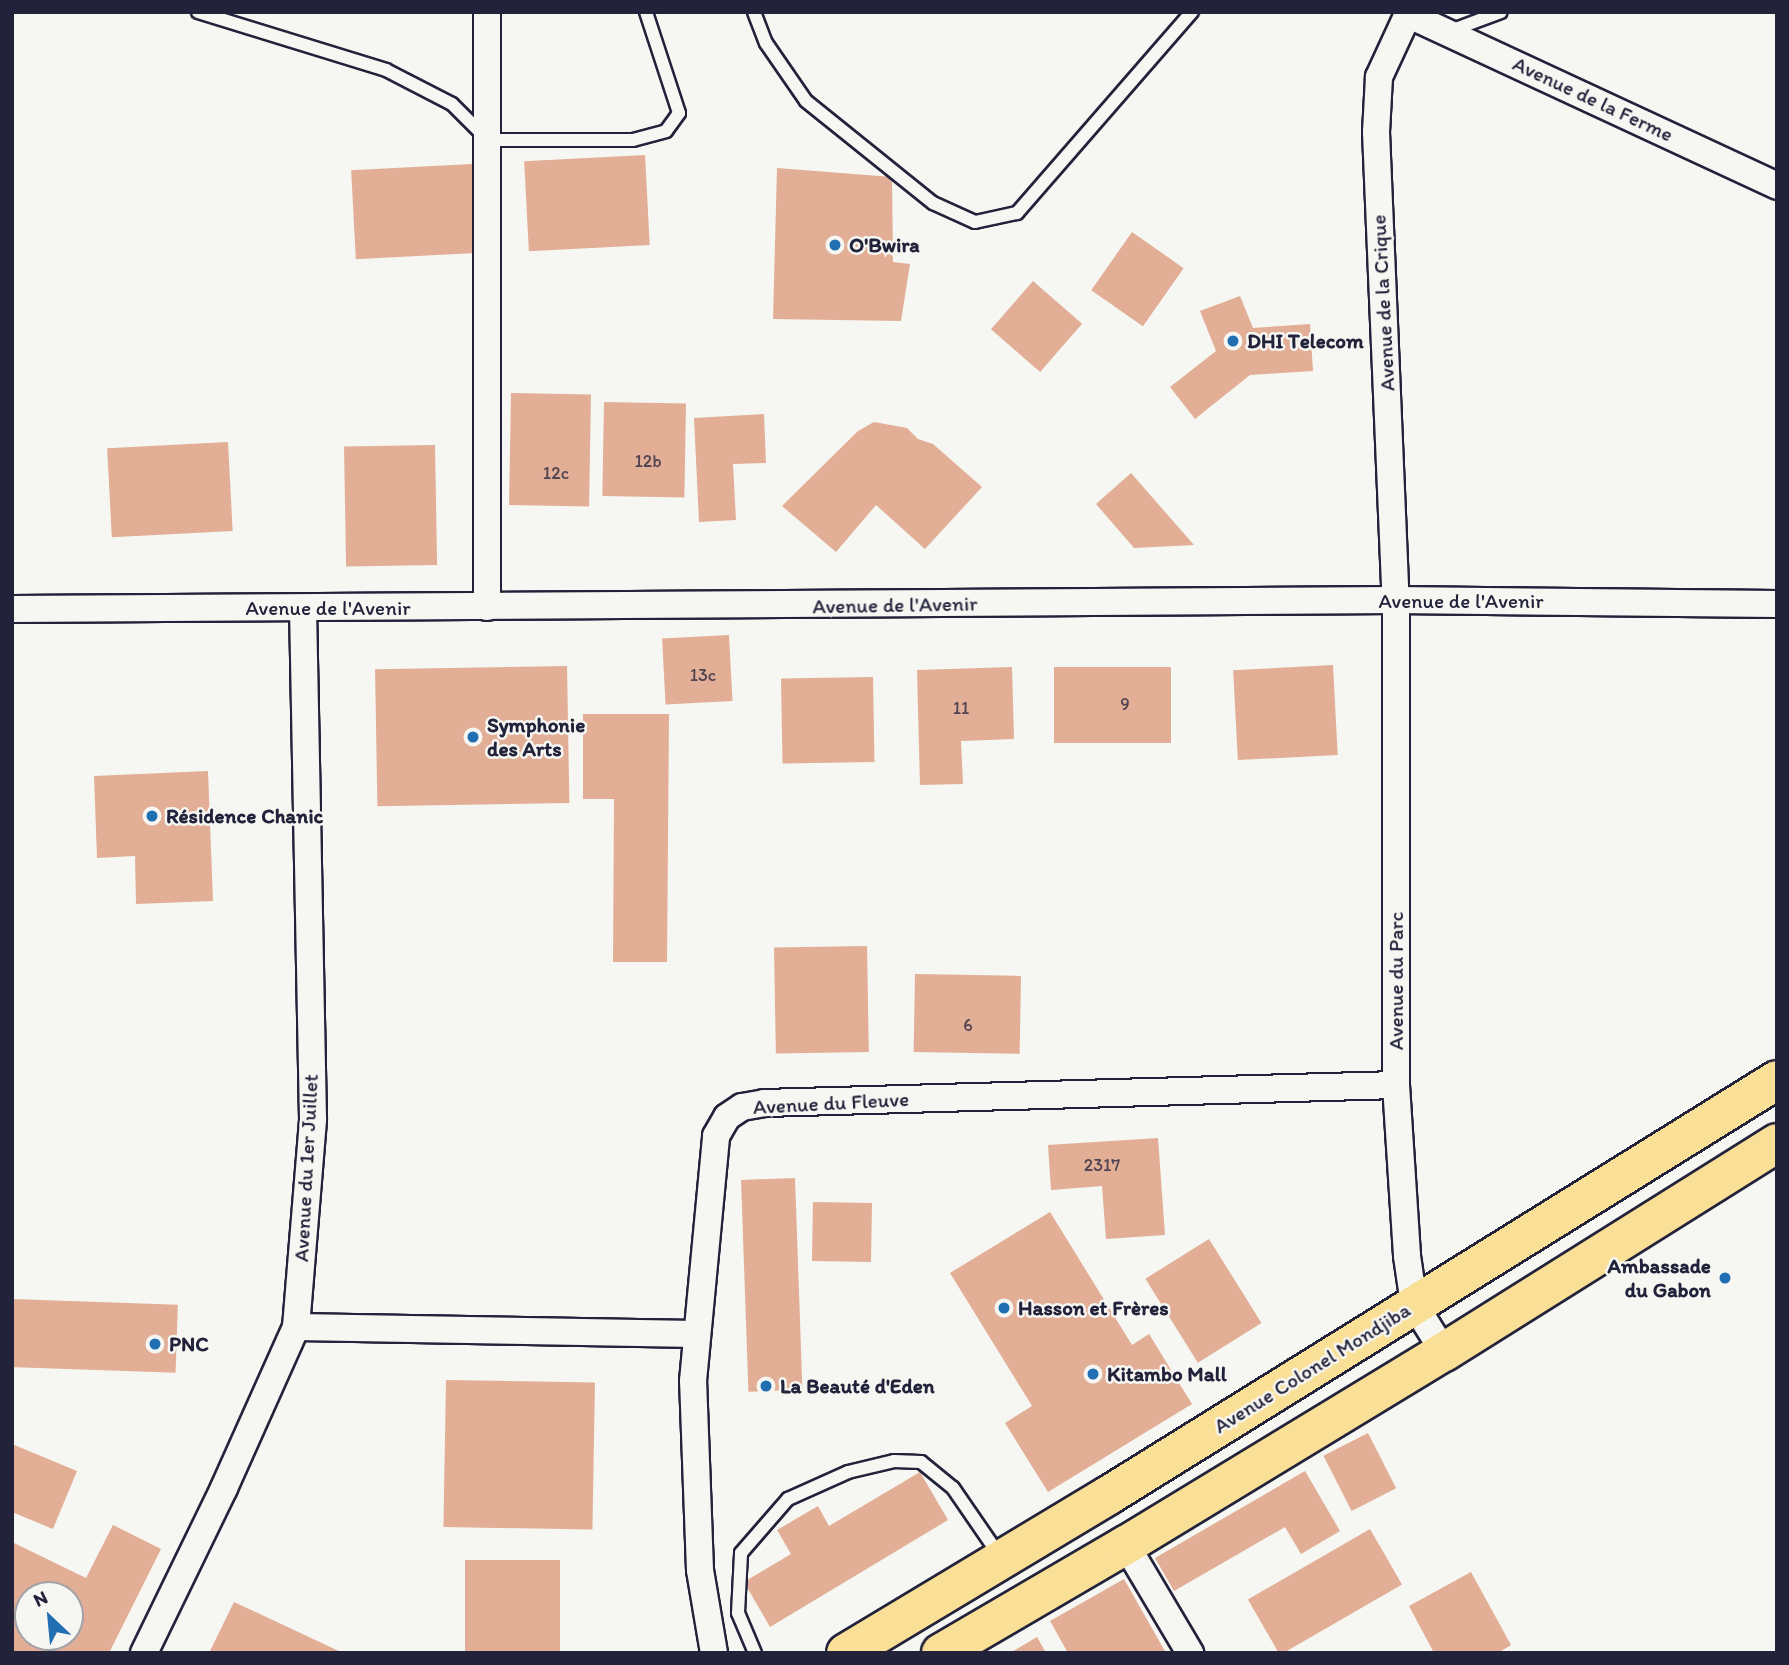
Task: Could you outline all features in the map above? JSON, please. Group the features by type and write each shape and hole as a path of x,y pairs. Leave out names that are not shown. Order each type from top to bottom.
{"main road":[{"name":"Avenue Colonel Mondjiba","path":"846,1653 1002,1560 1777,1080"},
{"path":"941,1653 1126,1545 1444,1352 1777,1143"}],"street":[{"path":"487,12 487,607"},
{"name":"Avenue de la Ferme","path":"1408,13 1777,186"},
{"name":"Avenue de la Crique","path":"1396,600 1376,132 1380,77 1408,13"},
{"name":"Avenue de l'Avenir","path":"12,610 1396,600 1777,604"},
{"name":"Avenue du Parc","path":"1396,600 1396,1086 1407,1256 1414,1304 1444,1352"},
{"name":"Avenue du 1er Juillet","path":"144,1653 224,1488 296,1328 313,1119 303,608"},
{"name":"Avenue du Fleuve","path":"714,1653 700,1570 694,1381 716,1136 726,1117 742,1107 764,1103 1396,1086"},
{"path":"296,1328 697,1334"},
{"path":"1126,1545 1190,1653"}],"lane":[{"path":"198,12 386,70 452,104 488,139 633,140 666,131 679,113 646,12"},
{"path":"754,12 766,43 806,101 933,203 975,222 1017,213 1192,12"},
{"path":"1449,31 1501,12"},
{"path":"755,1653 738,1613 741,1553 788,1500 848,1472 894,1461 921,1462 953,1488 1002,1560"}],"building":[{"path":"645,155 650,245 529,251 524,161"},
{"path":"472,164 477,253 356,259 351,170"},
{"path":"777,168 892,177 893,262 910,264 901,321 773,319"},
{"path":"1132,232 1184,268 1143,326 1091,290"},
{"path":"1033,281 1082,324 1040,372 991,329"},
{"path":"1240,296 1253,328 1310,324 1313,371 1250,375 1195,419 1170,387 1216,351 1200,311"},
{"path":"511,393 591,394 589,506 509,505"},
{"path":"604,402 686,403 684,497 602,496"},
{"path":"764,414 766,463 733,464 736,520 699,522 694,418"},
{"path":"874,422 907,428 918,439 933,444 982,487 925,549 876,505 836,552 782,506 858,431"},
{"path":"228,442 233,531 112,537 107,448"},
{"path":"435,445 437,565 346,567 344,447"},
{"path":"1131,473 1194,545 1134,548 1096,504"},
{"path":"729,635 732,701 666,704 662,639"},
{"path":"1333,665 1338,755 1238,760 1233,670"},
{"name":"Symphonie des Arts","path":"567,666 569,803 377,806 375,669"},
{"path":"1012,667 1014,739 961,741 963,784 920,785 917,670"},
{"path":"1054,667 1171,667 1171,743 1054,743"},
{"path":"873,677 874,762 782,764 781,679"},
{"path":"583,714 669,714 667,962 613,962 614,799 583,799"},
{"name":"Résidence Chanic","path":"208,771 213,901 136,904 135,856 97,858 94,776"},
{"path":"867,946 869,1052 776,1054 774,948"},
{"path":"915,974 1021,976 1020,1054 914,1052"},
{"path":"1158,1138 1165,1235 1106,1239 1102,1186 1051,1190 1048,1145"},
{"path":"795,1178 802,1390 748,1392 741,1180"},
{"path":"813,1202 872,1203 871,1262 812,1261"},
{"name":"Kitambo Mall","path":"1050,1212 1132,1345 1149,1334 1192,1404 1048,1492 1005,1423 1032,1406 950,1273"},
{"path":"1209,1239 1261,1323 1198,1363 1145,1279"},
{"path":"12,1299 178,1305 176,1373 12,1367"},
{"path":"446,1380 595,1383 592,1530 443,1527"},
{"path":"1368,1433 1396,1488 1352,1511 1323,1456"},
{"path":"12,1444 77,1471 53,1529 12,1512"},
{"path":"1305,1471 1340,1531 1301,1554 1285,1527 1174,1591 1155,1558"},
{"path":"920,1472 948,1520 770,1627 744,1582 791,1554 777,1530 818,1506 829,1526"},
{"path":"113,1525 161,1549 109,1653 12,1653 12,1542 86,1578"},
{"path":"1370,1529 1402,1584 1283,1653 1279,1653 1248,1600"},
{"path":"465,1560 560,1560 560,1653 465,1653"},
{"path":"1471,1572 1511,1645 1498,1653 1434,1653 1409,1606"},
{"path":"1124,1579 1166,1653 1068,1653 1050,1621"},
{"path":"234,1602 343,1653 209,1653"},
{"path":"1037,1637 1046,1653 1010,1653"}],"place":[{"name":"O'Bwira","path":"835,245"},
{"name":"DHI Telecom","path":"1233,341"},
{"name":"Symphonie des Arts","path":"473,737"},
{"name":"Résidence Chanic","path":"152,816"},
{"name":"Ambassade du Gabon","path":"1725,1278"},
{"name":"Hasson et Frères","path":"1004,1308"},
{"name":"PNC","path":"155,1344"},
{"name":"Kitambo Mall","path":"1093,1374"},
{"name":"La Beauté d'Eden","path":"766,1386"}]}
